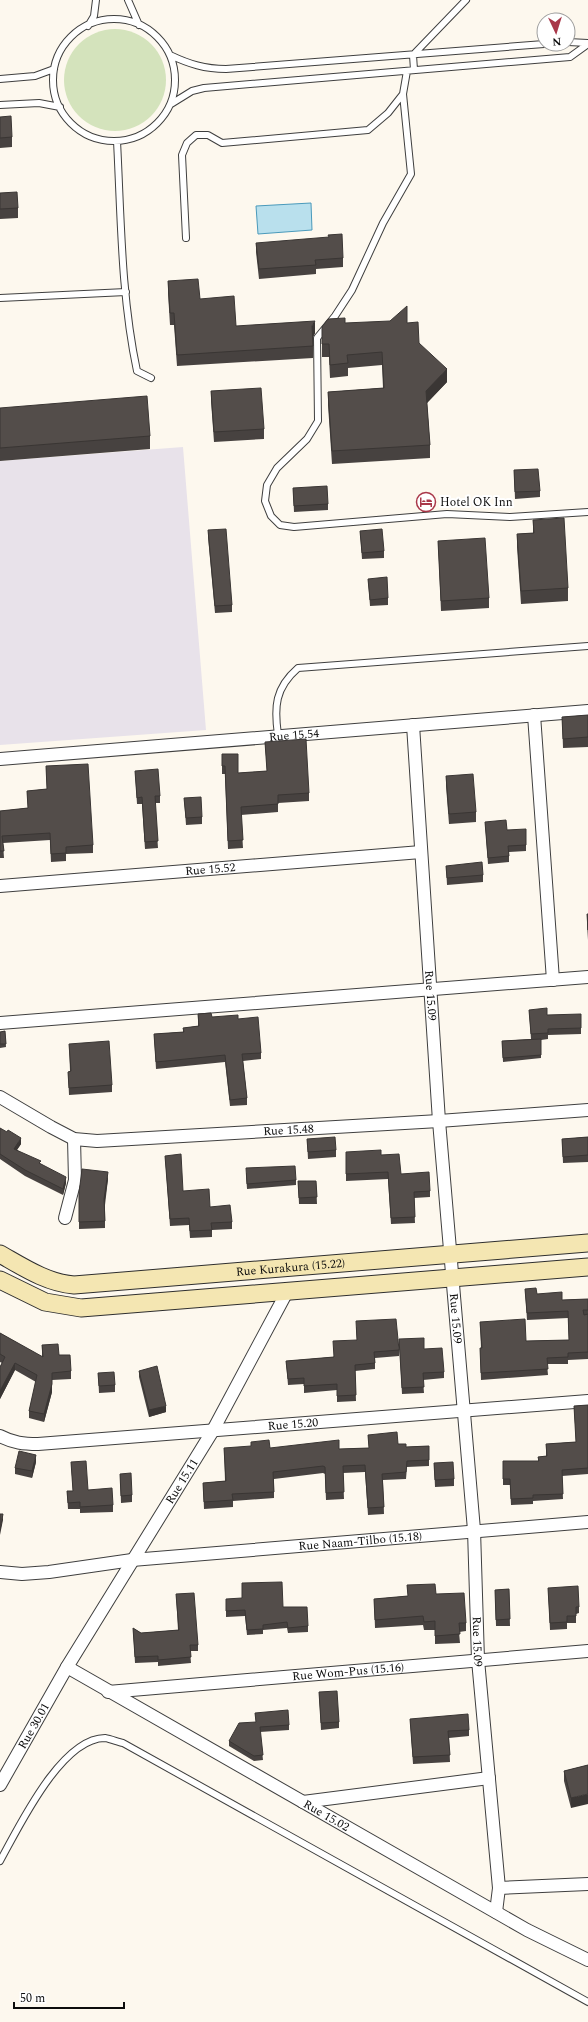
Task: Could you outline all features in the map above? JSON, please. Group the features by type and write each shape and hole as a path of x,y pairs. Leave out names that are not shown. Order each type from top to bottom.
{"main road":[{"name":"Rue Kurakura (15.22)","path":"0,1254 50,1280 62,1284 74,1285 307,1265 451,1256 588,1243"},
{"name":"Rue Kurakura (15.22)","path":"0,1280 45,1302 81,1308 288,1290 588,1267"}],"street":[{"name":"Rue 15.54","path":"0,759 278,735 588,711"},
{"path":"534,715 553,980"},
{"name":"Rue 15.09","path":"413,725 440,1121 474,1530 478,1660 499,1888 496,1912"},
{"name":"Rue 15.52","path":"0,886 421,852"},
{"path":"0,1023 431,988 588,978"},
{"name":"Rue 15.48","path":"0,1097 51,1128 74,1139 97,1141 440,1121 588,1110"},
{"path":"65,1218 75,1180 74,1139"},
{"name":"Rue 15.11","path":"67,1667 212,1432 288,1290"},
{"name":"Rue 15.20","path":"0,1436 9,1441 23,1444 38,1444 212,1432 588,1401"},
{"name":"Rue Naam-Tilbo (15.18)","path":"0,1572 22,1574 132,1560 474,1530 588,1522"},
{"name":"Rue Wom-Pus (15.16)","path":"108,1692 588,1651"},
{"name":"Rue 15.02","path":"67,1667 108,1692 527,1930 588,1960"},
{"name":"Rue 30.01","path":"0,1784 67,1667"},
{"path":"303,1802 489,1778"},
{"path":"499,1888 588,1884"}],"lane":[{"path":"88,26 94,16 96,0"},
{"path":"128,0 139,24"},
{"path":"414,70 413,55 466,0"},
{"path":"108,20 129,21 139,24 158,38 170,55 175,75 175,86 170,104 164,116 148,131 139,136 117,141 88,135 72,123 60,107 54,88 54,69 59,55 66,43 76,33 88,26 108,20"},
{"path":"576,43 588,44"},
{"path":"170,104 192,91 204,88 570,58 588,44"},
{"path":"170,55 188,63 209,69 536,45"},
{"path":"0,79 35,76 54,69"},
{"path":"407,71 403,94 411,174 383,223 352,290 335,316 317,338 318,421 307,439 277,468 267,485 265,501 271,516 280,526 294,527 447,514 510,517 588,512"},
{"path":"186,238 182,155 187,143 196,135 208,135 222,143 368,130 388,113 403,94"},
{"path":"0,105 39,103 60,107"},
{"path":"117,141 126,292 133,350 137,371 151,378"},
{"path":"0,298 126,292"},
{"path":"278,735 278,694 286,678 298,668 588,646"},
{"path":"0,1861 50,1776 82,1745 105,1738 123,1743 588,2002"}],"shaded area":[{"path":"183,447 206,730 0,745 0,461"}],"green space":[{"path":"115,29 135,32 144,37 158,51 163,60 166,80 163,100 158,109 144,123 135,128 115,131 95,128 86,123 72,109 67,100 64,80 67,60 72,51 86,37 95,32"}],"water":[{"path":"311,203 312,230 258,234 256,206"}],"building":[{"path":"11,116 12,137 0,138 0,117"},
{"path":"17,192 18,208 0,209 0,193"},
{"path":"342,234 343,258 315,260 316,265 259,269 256,243 329,237 328,235"},
{"path":"198,279 200,299 234,296 236,326 315,321 312,326 313,346 177,355 174,313 170,313 168,281"},
{"path":"407,306 407,323 418,322 419,343 447,369 426,391 430,445 332,451 328,392 384,388 382,352 347,355 348,363 330,365 329,344 322,344 322,327 328,319 345,318 345,323 390,321"},
{"path":"261,388 264,429 214,432 211,391"},
{"path":"147,396 150,436 0,448 0,408"},
{"path":"538,469 540,491 515,492 514,470"},
{"path":"327,486 328,504 294,506 293,488"},
{"path":"564,518 568,588 521,591 517,534 534,533 533,520"},
{"path":"226,529 232,605 215,606 208,530"},
{"path":"382,529 384,551 362,553 360,531"},
{"path":"485,538 489,598 441,601 438,541"},
{"path":"387,577 388,598 370,600 368,579"},
{"path":"588,715 588,737 563,739 562,717"},
{"path":"306,739 309,793 278,795 278,804 241,807 243,840 228,841 225,766 222,766 222,754 238,754 238,773 267,771 265,742"},
{"path":"88,764 93,845 66,847 66,853 51,854 50,833 2,836 4,851 0,851 0,811 28,808 27,791 47,789 46,766"},
{"path":"158,769 160,796 155,796 158,841 145,842 142,797 137,798 135,771"},
{"path":"473,774 476,812 449,814 446,776"},
{"path":"201,797 202,817 186,818 184,798"},
{"path":"506,820 507,830 526,829 526,845 508,846 509,856 488,858 485,822"},
{"path":"482,862 483,875 447,878 446,866"},
{"path":"547,1008 547,1015 581,1014 581,1028 548,1029 548,1033 531,1034 529,1010"},
{"path":"211,1013 212,1017 238,1015 238,1019 258,1017 261,1053 242,1054 247,1098 230,1100 225,1055 156,1062 154,1034 184,1032 183,1028 199,1026 198,1014"},
{"path":"5,1031 6,1044 0,1044 0,1032"},
{"path":"541,1039 541,1055 503,1058 502,1041"},
{"path":"109,1041 112,1085 69,1088 68,1072 71,1071 69,1044"},
{"path":"0,1128 7,1132 8,1130 21,1138 14,1149 41,1161 39,1163 66,1177 63,1189 25,1170 0,1154"},
{"path":"335,1137 336,1150 308,1152 307,1139"},
{"path":"588,1137 588,1155 563,1157 562,1139"},
{"path":"381,1150 381,1155 399,1154 401,1174 429,1172 430,1191 414,1192 415,1217 391,1218 388,1172 346,1174 346,1152"},
{"path":"181,1154 183,1191 209,1189 210,1207 230,1205 232,1222 211,1223 212,1230 190,1231 189,1218 170,1219 165,1156"},
{"path":"295,1166 296,1180 247,1184 246,1168"},
{"path":"82,1169 108,1172 104,1199 105,1221 79,1222 79,1193"},
{"path":"298,1181 316,1181 317,1197 299,1198"},
{"path":"536,1288 537,1294 562,1292 562,1300 588,1299 588,1310 583,1310 584,1315 588,1314 588,1352 568,1353 568,1357 547,1358 548,1369 481,1373 480,1348 482,1348 480,1322 525,1319 526,1341 569,1340 568,1311 527,1313 525,1289"},
{"path":"396,1319 399,1350 374,1352 375,1363 355,1365 356,1395 337,1396 337,1384 304,1386 304,1378 288,1379 286,1361 334,1357 333,1341 357,1340 356,1321"},
{"path":"0,1333 43,1357 42,1345 58,1344 59,1355 70,1355 71,1371 52,1373 52,1384 44,1414 29,1411 37,1375 15,1363 0,1391 0,1367 5,1357 0,1354"},
{"path":"424,1338 424,1349 442,1348 444,1372 423,1373 424,1387 402,1388 399,1339"},
{"path":"157,1366 166,1406 149,1410 139,1371"},
{"path":"114,1372 115,1385 99,1386 98,1373"},
{"path":"588,1405 588,1468 562,1470 563,1494 533,1495 533,1498 511,1499 510,1479 503,1479 503,1461 539,1461 538,1457 547,1456 546,1444 576,1442 574,1406"},
{"path":"397,1432 398,1444 406,1444 406,1447 429,1446 429,1460 407,1461 406,1472 382,1474 384,1507 368,1508 365,1465 343,1466 344,1492 326,1493 325,1467 323,1466 273,1472 274,1492 232,1494 233,1500 204,1502 203,1483 226,1481 224,1448 251,1446 251,1442 269,1440 270,1448 339,1440 339,1449 369,1448 368,1435"},
{"path":"19,1451 36,1455 32,1471 15,1468"},
{"path":"86,1461 88,1490 112,1488 113,1505 80,1507 80,1502 68,1503 67,1491 73,1491 71,1462"},
{"path":"453,1462 454,1479 435,1480 434,1463"},
{"path":"131,1473 132,1495 121,1496 120,1474"},
{"path":"0,1514 3,1514 0,1530"},
{"path":"282,1582 283,1607 307,1607 308,1626 288,1628 287,1622 263,1625 263,1629 247,1630 245,1610 226,1611 226,1599 242,1598 242,1583"},
{"path":"435,1584 436,1594 464,1593 466,1623 459,1623 460,1634 435,1636 435,1621 424,1622 423,1616 375,1620 374,1599 408,1596 407,1585"},
{"path":"578,1586 579,1607 576,1607 576,1616 567,1616 567,1622 550,1623 548,1588"},
{"path":"509,1589 510,1619 496,1620 495,1590"},
{"path":"194,1593 198,1645 190,1645 191,1657 158,1660 158,1656 135,1657 133,1628 141,1633 179,1630 176,1594"},
{"path":"337,1691 339,1722 321,1723 319,1692"},
{"path":"288,1710 289,1725 260,1727 263,1755 254,1756 229,1741 239,1723 256,1722 255,1713"},
{"path":"468,1714 469,1730 448,1731 450,1755 413,1757 410,1719"},
{"path":"588,1765 588,1794 571,1798 564,1771"}],"place":[{"name":"Hotel OK Inn","path":"426,502"}]}
